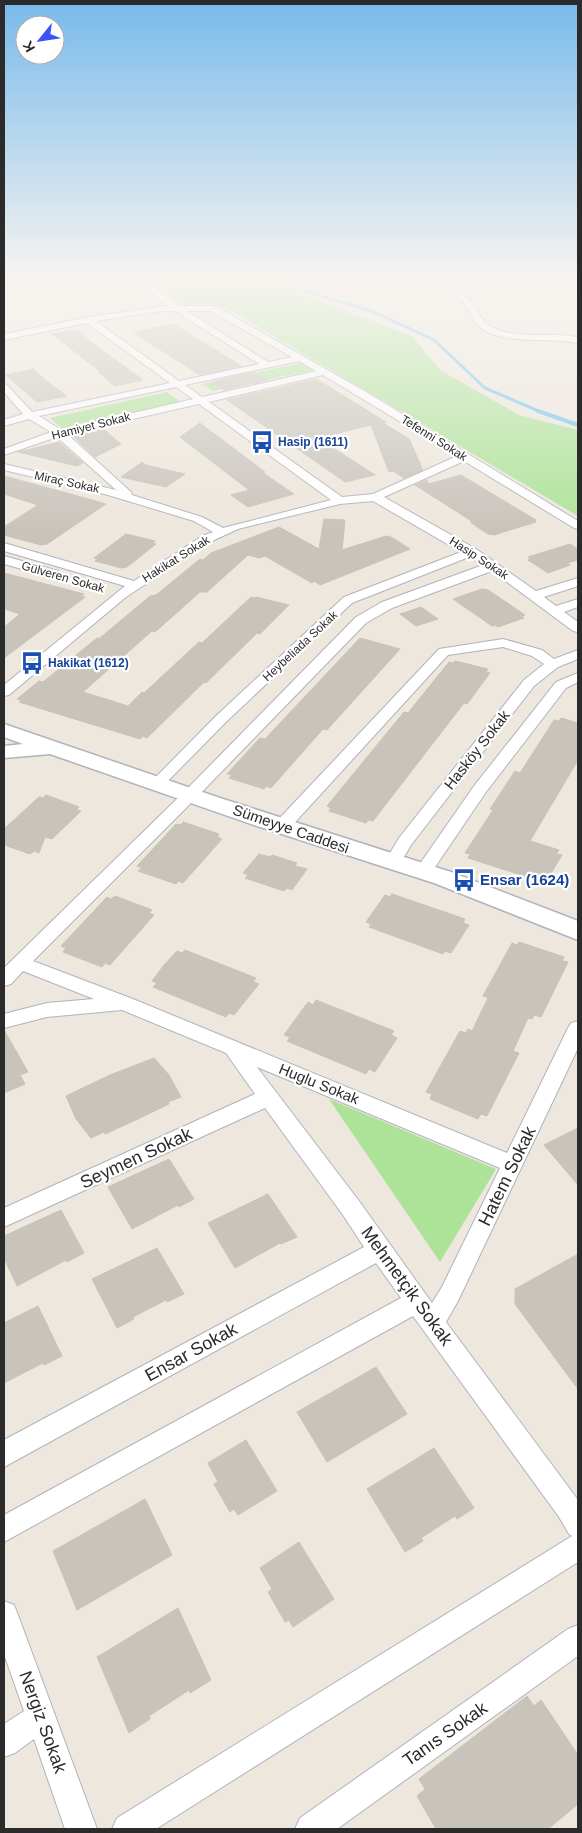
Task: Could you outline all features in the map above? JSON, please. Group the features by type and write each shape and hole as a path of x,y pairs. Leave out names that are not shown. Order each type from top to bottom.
{"street":[{"path":"147,363 340,501"},
{"path":"263,363 268,366"},
{"path":"4,423 30,415 283,363"},
{"name":"Tefenni Sokak","path":"309,363 578,526"},
{"name":"Hamiyet Sokak","path":"4,452 59,433 325,372"},
{"name":"Miraç Sokak","path":"4,387 30,415 59,433 131,498"},
{"path":"4,399 16,401"},
{"name":"Hakikat Sokak","path":"4,692 122,594 206,539 234,527 340,501 375,497 464,457"},
{"name":"Miraç Sokak","path":"4,468 131,498 198,519 222,532"},
{"name":"Hasip Sokak","path":"375,497 472,552 578,628"},
{"path":"4,547 136,585"},
{"name":"Heybeliada Sokak","path":"157,784 222,719 348,600 472,552"},
{"name":"Gülveren Sokak","path":"4,560 122,594"},
{"path":"4,979 190,795 361,620 387,605 493,566"},
{"path":"534,596 578,582"},
{"path":"556,611 578,603"},
{"path":"282,826 444,652 503,643 537,653 553,664"},
{"name":"Hasköy Sokak","path":"392,863 405,842 529,683 553,664 578,654"},
{"path":"423,872 480,789 560,685 578,677"},
{"name":"Sümeyye Caddesi","path":"4,730 157,784 423,872 578,930"},
{"path":"4,752 55,749"},
{"name":"Huglu Sokak","path":"20,963 126,1004 233,1050 512,1164"},
{"name":"Huglu Sokak","path":"4,1021 47,1010 126,1004"},
{"name":"Hatem Sokak","path":"433,1322 450,1294 578,1028"},
{"name":"Mehmetçik Sokak","path":"233,1050 351,1208 379,1250 575,1511"},
{"name":"Seymen Sokak","path":"4,1218 269,1097"},
{"name":"Ensar Sokak","path":"4,1454 379,1250"},
{"path":"4,1529 418,1301"},
{"path":"128,1829 578,1548"},
{"name":"Nergiz Sokak","path":"4,1615 81,1829"},
{"name":"Tanıs Sokak","path":"311,1829 578,1639"},
{"path":"4,1742 40,1717"}],"green space":[{"path":"301,363 313,370 213,391 202,384"},
{"path":"319,363 434,363 440,370 519,415 578,430 578,516"},
{"path":"167,392 182,403 63,429 50,418"},
{"path":"329,1099 496,1169 440,1262"}],"building":[{"path":"89,363 119,363 143,380 115,386 98,372 101,372"},
{"path":"180,363 236,363 242,366 200,375"},
{"path":"33,369 67,396 37,402 6,375"},
{"path":"254,372 267,380 224,390 211,382"},
{"path":"316,379 386,422 383,423 409,439 423,470 404,478 393,471 389,472 371,425 318,438 375,475 345,482 227,400"},
{"path":"200,423 265,472 263,473 294,494 248,507 231,495 249,490 180,437"},
{"path":"102,428 121,444 95,457 72,435"},
{"path":"59,442 83,463 77,466 18,452"},
{"path":"142,462 146,465 185,474 166,487 121,477"},
{"path":"461,475 536,520 533,521 536,522 494,535 488,534 470,522 473,522 415,485 427,480 428,484"},
{"path":"4,476 106,504 47,544 41,545 4,535 4,527 38,505 4,494"},
{"path":"324,519 345,520 342,550 386,536 391,537 410,549 320,585 314,581 312,583 265,556 259,558 248,555 207,592 200,592 155,632 152,631 83,692 128,706 199,642 202,643 251,597 289,605 260,634 257,633 206,683 204,682 147,738 143,736 140,739 19,702 21,700 17,699 39,681 43,682 150,596 156,595 200,559 203,560 211,553 279,527 319,549"},
{"path":"126,534 155,541 153,543 156,544 127,567 122,568 95,561 98,559 94,558"},
{"path":"570,544 578,549 578,560 567,563 570,565 548,573 528,560 531,559 528,557"},
{"path":"4,573 84,594 81,596 85,597 4,658 4,627 20,614 4,609"},
{"path":"482,589 488,590 525,615 521,616 524,618 498,627 492,626 453,599"},
{"path":"421,607 438,619 416,626 400,614"},
{"path":"360,638 400,649 327,730 323,729 271,788 266,786 264,789 229,778 232,775 227,774 260,738 265,739"},
{"path":"455,661 488,669 486,672 490,673 467,704 464,703 373,821 368,820 366,823 329,811 331,808 327,806 404,712 408,713 449,662 453,663"},
{"path":"561,718 578,723 578,760 530,841 559,850 556,854 562,855 547,880 542,878 540,881 468,858 470,854 465,853 493,810 490,809 515,771 520,773 554,720 559,721"},
{"path":"46,795 79,807 76,810 81,811 52,839 45,837 39,853 34,851 30,854 4,845 4,829 39,797 43,798"},
{"path":"183,822 219,834 217,837 222,839 183,883 178,881 176,884 138,871 142,868 137,866 176,824 181,825"},
{"path":"259,854 270,857 272,855 297,863 295,866 307,869 292,890 287,888 284,891 245,878 248,875 243,873"},
{"path":"392,894 465,919 463,923 469,925 451,953 445,951 443,954 369,927 371,924 366,922 385,895 390,897"},
{"path":"115,896 152,910 149,913 154,915 110,965 105,963 102,967 63,952 66,948 61,946 107,897 111,899"},
{"path":"519,942 564,957 562,961 568,962 541,1017 534,1015 532,1019 528,1018 513,1051 519,1053 487,1116 481,1114 478,1119 430,1099 432,1094 426,1092 460,1031 466,1033 468,1029 472,1031 488,998 483,996 512,943 517,945"},
{"path":"185,950 256,978 253,982 259,984 234,1015 229,1013 226,1017 153,987 157,983 152,981 164,965 177,951 182,953"},
{"path":"316,1000 394,1031 391,1035 397,1038 375,1072 369,1069 366,1074 287,1041 290,1037 284,1035 308,1002 313,1005"},
{"path":"4,1030 28,1072 20,1075 25,1084 4,1093"},
{"path":"154,1058 169,1075 181,1097 138,1119 105,1134 104,1132 91,1138 76,1119 66,1096 110,1075"},
{"path":"578,1128 578,1185 544,1145"},
{"path":"169,1159 194,1199 179,1207 178,1205 132,1229 108,1187"},
{"path":"268,1194 297,1237 280,1243 235,1268 208,1223"},
{"path":"61,1210 84,1253 67,1262 66,1260 17,1286 4,1258 4,1236"},
{"path":"157,1248 184,1294 167,1302 166,1300 133,1317 134,1319 117,1328 92,1279"},
{"path":"578,1254 578,1389 515,1304 515,1289"},
{"path":"38,1306 62,1356 44,1365 43,1363 4,1383 4,1323"},
{"path":"376,1367 407,1414 327,1462 297,1412"},
{"path":"246,1440 277,1491 238,1515 234,1509 230,1512 214,1484 218,1482 208,1463"},
{"path":"434,1448 474,1508 457,1519 455,1516 421,1538 423,1541 405,1552 367,1489"},
{"path":"145,1499 172,1555 77,1610 53,1551"},
{"path":"299,1542 334,1599 293,1627 289,1620 285,1622 268,1592 272,1589 260,1568"},
{"path":"178,1608 211,1680 190,1693 189,1690 149,1716 150,1719 129,1733 97,1657"},
{"path":"527,1696 534,1706 541,1700 578,1755 578,1804 548,1829 436,1829 417,1796 425,1789 419,1779"}],"waterway":[{"path":"458,363 485,388 541,412"},
{"path":"538,411 578,425"}],"place":[{"name":"Hasip (1611)","path":"262,442"},
{"name":"Hakikat (1612)","path":"32,663"},
{"name":"Ensar (1624)","path":"464,880"}]}
